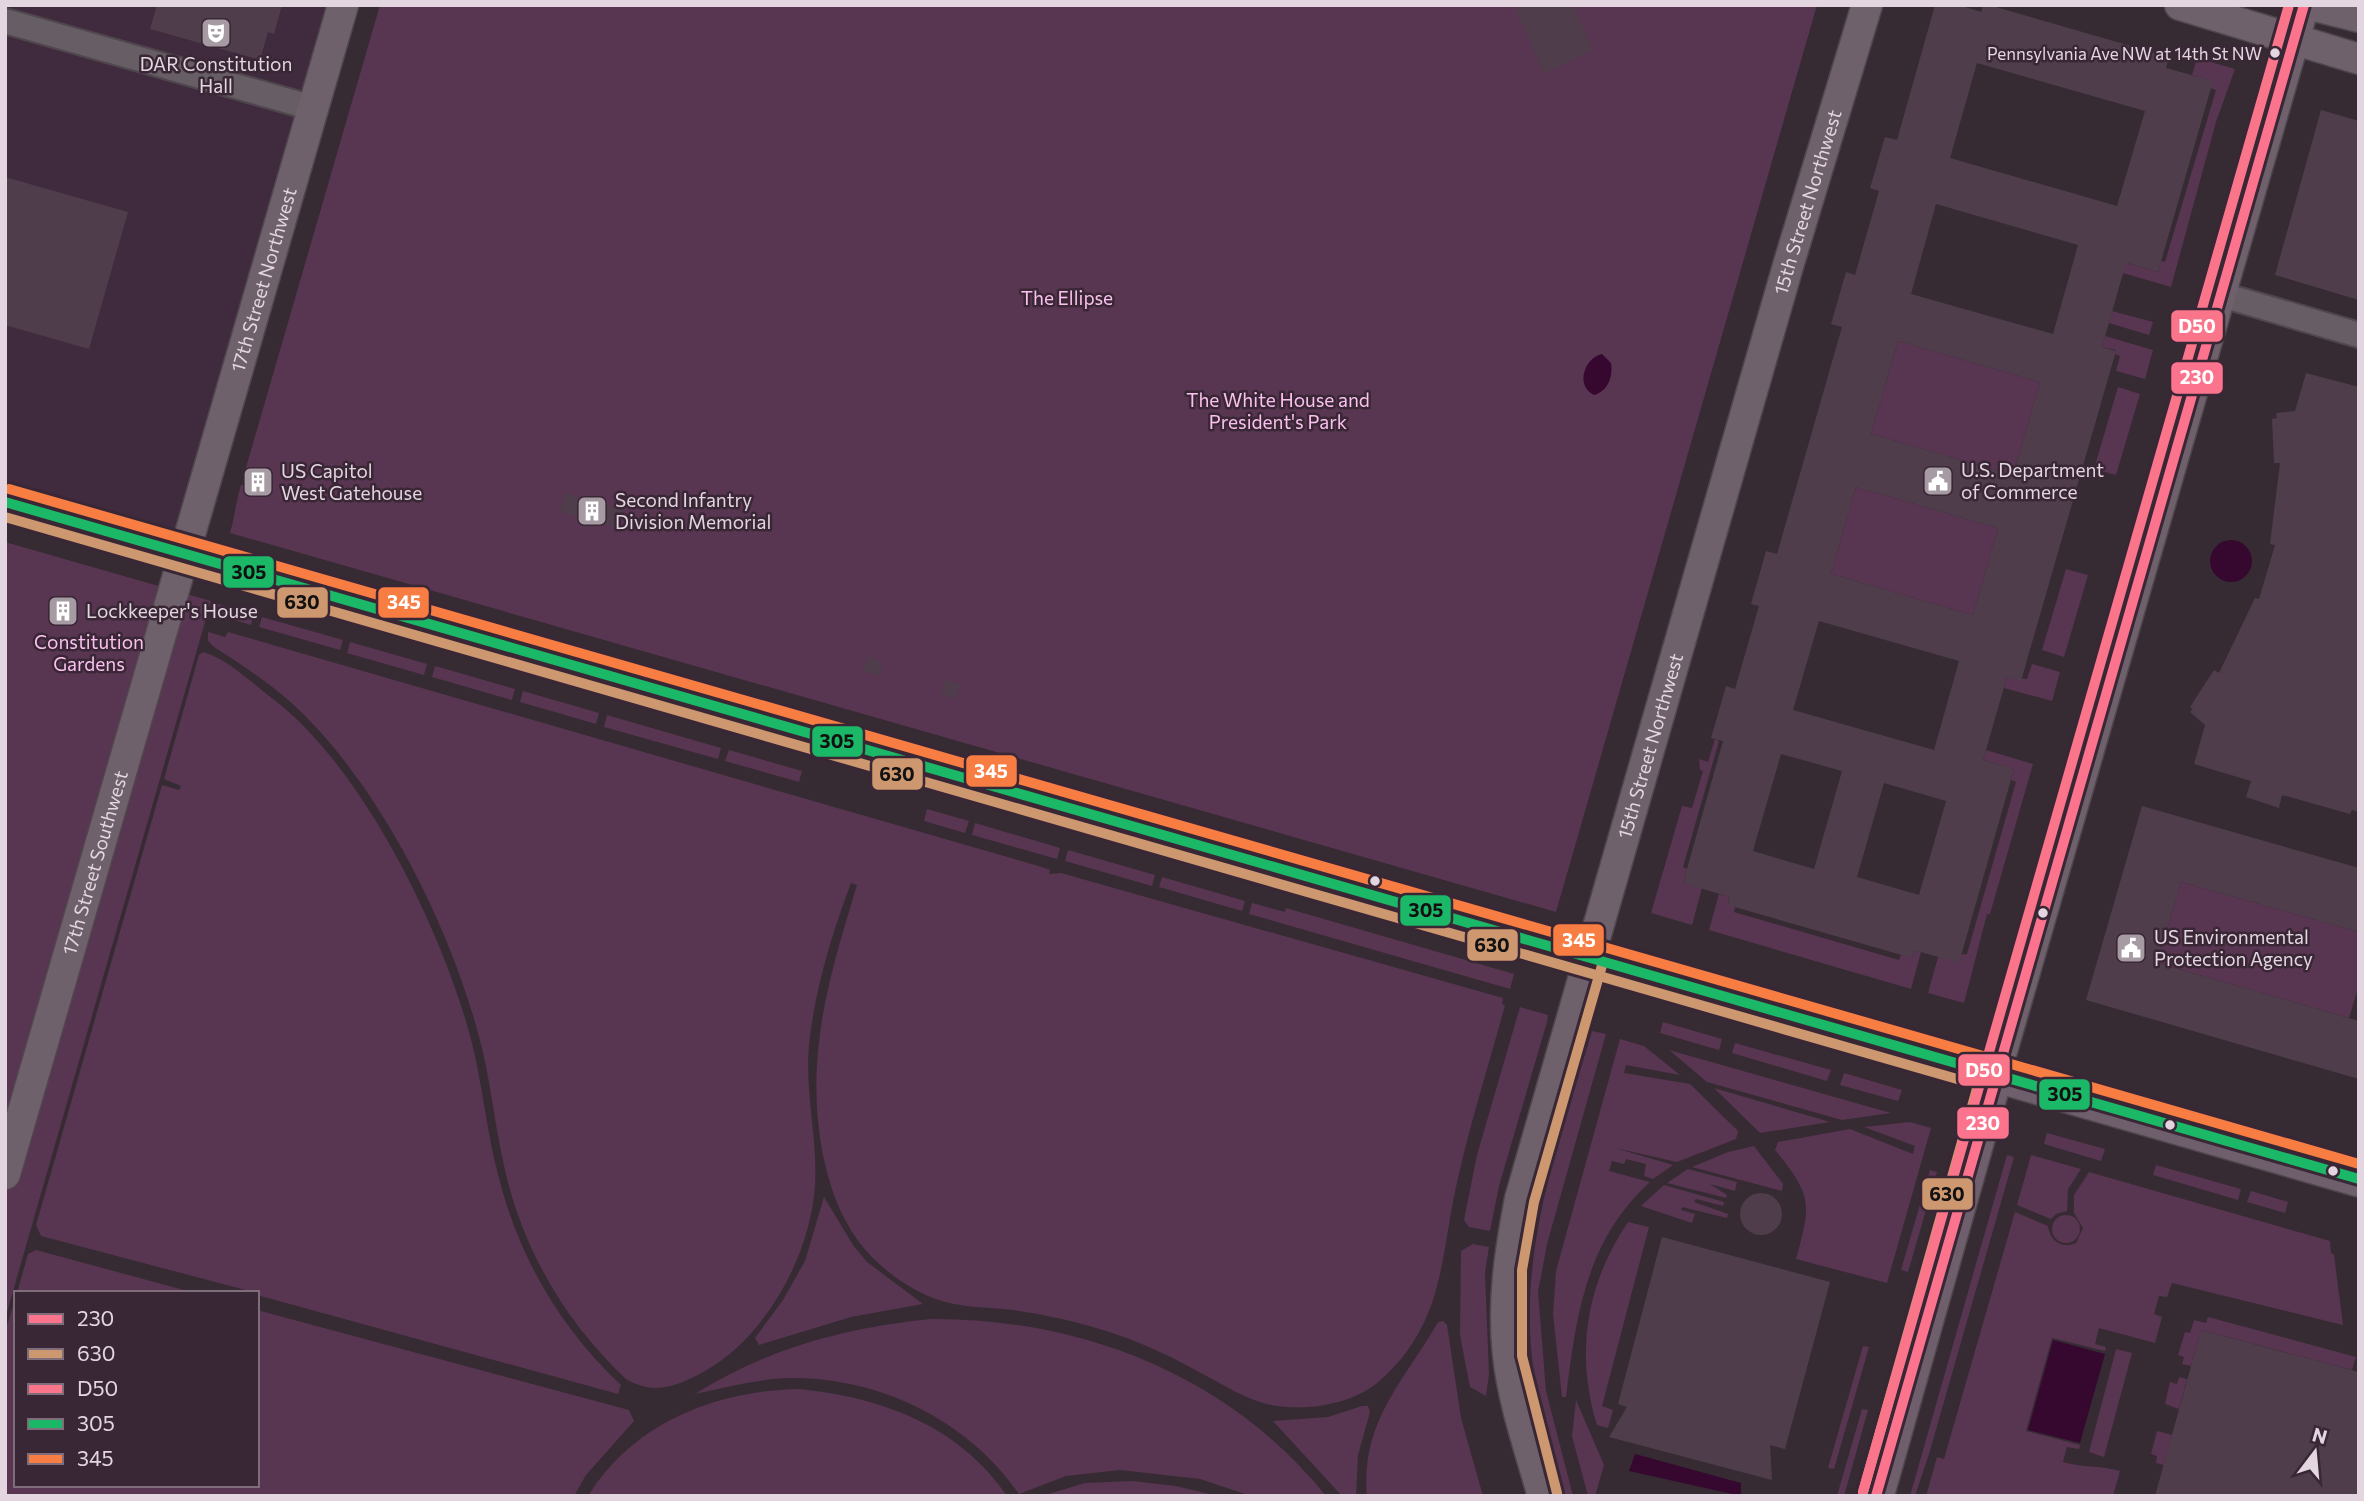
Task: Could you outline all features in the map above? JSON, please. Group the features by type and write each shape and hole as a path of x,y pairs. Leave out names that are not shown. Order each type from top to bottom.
{"highway":[{"path":"5,502 2359,1180"},
{"path":"1876,1496 1995,1075"}],"main road":[{"name":"17th Street Northwest","path":"184,554 343,5"},
{"name":"15th Street Northwest","path":"1543,1496 1508,1358 1508,1269 1520,1199 1785,279 1867,5"},
{"path":"2180,5 2359,59"},
{"path":"1995,1075 2304,5"},
{"path":"2311,5 2359,17"},
{"name":"17th Street Southwest","path":"5,1174 184,554"}],"street":[{"path":"5,20 313,108"},
{"path":"2219,294 2359,335"}],"shaded area":[{"path":"5,5 343,5 184,554 5,502"},
{"path":"1602,354 1611,363 1611,373 1606,387 1594,395 1585,385 1584,373 1590,361"},
{"path":"2231,540 2246,546 2252,561 2246,576 2231,582 2216,576 2210,561 2216,546"},
{"path":"2053,1340 2105,1354 2080,1443 2028,1430"},
{"path":"1635,1454 1741,1483 1741,1496 1629,1471"}],"green space":[{"name":"The White House and President's Park","path":"380,5 1817,5 1556,912 230,533 239,491 241,485 244,485 245,471"},
{"path":"2197,58 2235,69 2216,122 2171,287 2123,273 2126,263 2158,272 2161,261 2165,262 2216,90 2210,88 2212,81 2192,75"},
{"path":"2112,311 2153,322 2149,335 2109,323"},
{"path":"2105,336 2153,350 2145,379 2116,371 2120,356 2115,354 2116,350 2102,347"},
{"path":"1898,341 2040,382 2013,475 1871,434"},
{"path":"2118,387 2140,394 2116,475 2094,469"},
{"path":"1856,487 1998,528 1973,615 1831,574"},
{"name":"Constitution Gardens","path":"5,542 211,601 5,1319"},
{"path":"2066,569 2088,575 2064,657 2042,650"},
{"path":"214,603 254,614 251,625 213,614"},
{"path":"262,617 343,640 340,650 259,627"},
{"path":"208,632 225,637 228,632 1042,867 1050,870 1049,874 1061,873 1503,998 1502,1004 1505,1005 1459,1174 1438,1282 1420,1331 1405,1354 1384,1377 1361,1393 1320,1406 1277,1406 1246,1397 1168,1356 1118,1335 1039,1314 943,1301 912,1288 892,1275 859,1242 841,1211 825,1166 818,1119 816,1084 822,1018 837,952 857,885 851,883 826,958 813,1017 808,1074 815,1185 812,1211 795,1265 766,1315 727,1356 705,1371 676,1385 657,1388 626,1379 564,1307 533,1252 511,1192 483,1052 471,1009 437,920 393,833 339,754 310,721 276,690 214,647 208,641"},
{"path":"350,642 427,664 424,675 347,653"},
{"path":"203,652 212,655 240,672 307,729 369,809 396,856 421,904 459,1000 476,1060 495,1161 518,1236 561,1316 599,1363 621,1385 618,1394 259,1296 259,1291 249,1291 41,1236 36,1225 162,785 179,790 181,786 164,779 199,655"},
{"path":"2032,664 2060,672 2052,701 2004,688 2007,677 2027,679"},
{"path":"435,666 515,689 512,700 432,677"},
{"path":"523,691 599,713 596,724 520,702"},
{"path":"607,715 721,748 718,759 604,727"},
{"path":"1715,739 1719,741 1683,867 1687,869 1683,883 1702,888 1692,925 1651,913 1682,806 1692,808 1703,771 1700,770 1699,759 1708,762"},
{"path":"729,750 802,771 799,782 725,761"},
{"path":"1986,750 2033,764 1990,914 1987,914 1964,1003 1928,993 1938,957 1967,954 2016,782 2011,780 2014,769 1983,760"},
{"path":"927,809 969,821 965,833 924,821"},
{"path":"975,823 1060,848 1057,859 972,835"},
{"path":"1068,850 1155,875 1152,886 1065,861"},
{"path":"1162,877 1245,901 1242,911 1159,887"},
{"path":"2181,882 2359,932 2359,985 2349,1018 2157,963"},
{"path":"1719,894 1730,897 1728,904 1735,907 1734,912 1899,960 1901,954 1912,957 1914,950 1921,952 1911,989 1709,930"},
{"path":"1252,903 1285,912 1286,908 1514,974 1510,989 1249,914"},
{"path":"1520,1007 1548,1015 1499,1186 1490,1231 1469,1227 1464,1220 1477,1155"},
{"path":"1663,1022 1722,1039 1719,1050 1660,1033"},
{"path":"1592,1031 1606,1034 1547,1244 1538,1292 1546,1391 1573,1496 1566,1496 1534,1373 1530,1329 1531,1285 1536,1242 1554,1157"},
{"path":"1620,1039 1644,1046 1680,1075 1626,1065 1624,1073 1690,1084 1738,1131 1736,1139 1677,1162 1615,1148 1673,1165 1653,1179 1644,1176 1646,1164 1626,1159 1624,1164 1612,1161 1609,1171 1650,1182 1628,1205 1598,1254 1580,1309 1566,1397 1562,1397 1553,1314 1556,1271"},
{"path":"1735,1043 1831,1070 1827,1081 1732,1053"},
{"path":"1669,1050 1891,1113 1842,1120 1707,1082"},
{"path":"1844,1073 1902,1090 1898,1101 1840,1085"},
{"path":"1714,1088 1830,1122 1760,1133"},
{"path":"1910,1122 1931,1128 1887,1283 1796,1259 1804,1225 1805,1201 1796,1179 1775,1150 1778,1142 1850,1129 1913,1154 1915,1146 1864,1127"},
{"path":"2047,1133 2105,1149 2101,1161 2044,1144"},
{"path":"1754,1146 1783,1184 1782,1191 1692,1167 1728,1152"},
{"path":"2007,1155 2014,1157 1929,1454 1915,1496 1910,1496"},
{"path":"2031,1155 2081,1169 2068,1189 2067,1211 2056,1214 2051,1219 2017,1205"},
{"path":"2156,1165 2241,1189 2238,1200 2153,1175"},
{"path":"1688,1169 1737,1182 1735,1191 1710,1184 1727,1195 1726,1198 1667,1183"},
{"path":"1930,1170 1937,1172 1908,1272 1901,1270"},
{"path":"2089,1172 2330,1241 2343,1325 2172,1283 2167,1297 2159,1296 2154,1314 2162,1317 2155,1343 2099,1328 2095,1344 2106,1347 2105,1351 2052,1338 2026,1431 2080,1445 2079,1449 2067,1447 2063,1462 2120,1471 2113,1496 1926,1496 1937,1457 1944,1459 2015,1212 2048,1226 2051,1236 2057,1242 2066,1245 2076,1243 2083,1228 2074,1213 2074,1195"},
{"path":"1664,1185 1724,1202 1723,1206 1696,1199 1694,1202 1728,1214 1727,1218 1682,1207 1681,1210 1695,1214 1692,1223 1641,1206"},
{"path":"2251,1191 2288,1202 2285,1213 2247,1202"},
{"path":"824,1197 853,1245 867,1262 923,1304 851,1317 759,1345 755,1338 783,1300 805,1261"},
{"path":"2066,1215 2076,1219 2080,1229 2076,1239 2066,1243 2056,1239 2052,1229 2056,1219"},
{"path":"1628,1222 1649,1227 1602,1406 1613,1410 1608,1428 1597,1425 1590,1398 1586,1346 1588,1320 1602,1270"},
{"path":"1473,1244 1489,1247 1485,1273 1489,1374 1486,1396 1470,1387 1460,1335 1461,1251"},
{"path":"36,1250 188,1291 18,1291 28,1254"},
{"path":"14,1303 14,1487 259,1487 259,1311 629,1410 634,1421 586,1475 574,1496 5,1496 5,1332"},
{"path":"2208,1317 2356,1357 2352,1370 2201,1330 2191,1366 2182,1364 2184,1357 2178,1355 2185,1332 2190,1333 2194,1320 2206,1323"},
{"path":"930,1319 986,1321 1042,1329 1096,1343 1148,1362 1198,1387 1244,1417 1287,1454 1326,1496 1251,1496 1200,1479 1120,1470 1066,1476 1019,1494 998,1468 948,1425 919,1408 856,1385 790,1378 695,1394 779,1352 868,1328"},
{"path":"1443,1321 1447,1325 1461,1418 1483,1496 1367,1496 1367,1469 1378,1423 1399,1383 1438,1322"},
{"path":"1863,1346 1869,1347 1834,1469 1828,1468"},
{"path":"2116,1349 2132,1353 2104,1457 2089,1452"},
{"path":"2179,1377 2187,1379 2179,1409 2165,1404 2170,1382 2177,1384"},
{"path":"798,1389 859,1399 915,1419 965,1450 1007,1496 588,1496 628,1449 679,1416 736,1396"},
{"path":"1576,1400 1604,1465 1595,1496 1588,1496 1572,1436"},
{"path":"1368,1406 1370,1412 1358,1455 1356,1496 1342,1496 1273,1421 1328,1417"},
{"path":"1862,1409 1868,1410 1844,1496 1837,1496"},
{"path":"2157,1431 2172,1435 2164,1465 2156,1463 2157,1456 2151,1454"},
{"path":"1132,1481 1176,1486 1218,1496 1042,1496 1085,1483"}],"building":[{"name":"DAR Constitution Hall","path":"157,5 282,5 274,34 268,32 260,60 150,29"},
{"path":"1514,5 1573,5 1593,50 1544,74"},
{"name":"U.S. Department of Commerce","path":"1935,5 1959,5 1981,12 1983,5 1989,5 2169,57 2166,68 2213,81 2158,272 2127,263 2122,277 2102,347 2116,351 2021,681 2007,677 1983,760 2014,769 1959,963 1914,950 1912,958 1728,905 1730,897 1683,883 1723,741 1711,738 1726,686 1735,689 1759,606 1751,604 1766,551 1777,554 1842,327 1831,324 1846,272 1855,275 1879,191 1870,188 1885,137 1897,140","holes":["1977,63 2145,111 2117,206 1950,158","1936,204 2078,245 2053,334 1911,294","1898,341 2040,382 2013,475 1871,434","1856,487 1998,528 1973,615 1831,574","1819,621 1959,661 1934,750 1793,710","1781,754 1842,771 1814,869 1753,851","1884,783 1946,801 1919,895 1857,877"]},
{"path":"2321,110 2359,121 2359,300 2275,275"},
{"path":"5,177 128,212 89,349 5,325"},
{"path":"2306,373 2359,387 2359,812 2352,810 2350,814 2282,795 2279,808 2246,797 2251,781 2194,764 2205,725 2190,712 2193,709 2190,707 2214,670 2219,673 2255,598 2259,599 2275,545 2270,544 2280,463 2274,463 2272,419 2277,418 2276,413 2295,411"},
{"name":"Second Infantry Division Memorial","path":"565,493 624,510 619,529 560,512"},
{"name":"Lockkeeper's House","path":"52,599 78,607 74,623 48,615"},
{"path":"868,657 883,662 879,676 863,671"},
{"path":"945,680 961,684 956,699 941,694"},
{"name":"US Environmental Protection Agency","path":"2142,806 2359,868 2359,932 2181,882 2157,963 2359,1021 2359,1079 2086,1000"},
{"path":"1761,1193 1776,1199 1782,1214 1776,1229 1761,1235 1746,1229 1740,1214 1746,1199"},
{"path":"1662,1237 1830,1282 1785,1449 1770,1445 1772,1480 1609,1437 1627,1407 1618,1404"},
{"path":"2201,1330 2359,1372 2359,1496 2155,1496"}],"transit line":[{"name":"D50","path":"1863,1492 2289,5"},
{"name":"230","path":"1876,1496 2304,5"},
{"name":"345","path":"9,489 2359,1164"},
{"name":"305","path":"5,502 2359,1179"},
{"name":"630","path":"5,517 1978,1085 1863,1492"},
{"name":"630","path":"1557,1493 1522,1356 1522,1270 1534,1202 1603,962"}],"place":[{"name":"DAR Constitution Hall","path":"216,33"},
{"name":"Pennsylvania Ave NW at 14th St NW","path":"2275,53"},
{"name":"U.S. Department of Commerce","path":"1938,481"},
{"name":"US Capitol West Gatehouse","path":"258,482"},
{"name":"Second Infantry Division Memorial","path":"592,511"},
{"name":"Lockkeeper's House","path":"63,611"},
{"name":"US Environmental Protection Agency","path":"2131,948"}],"park label":[{"name":"The Ellipse","path":"1067,298"}]}
